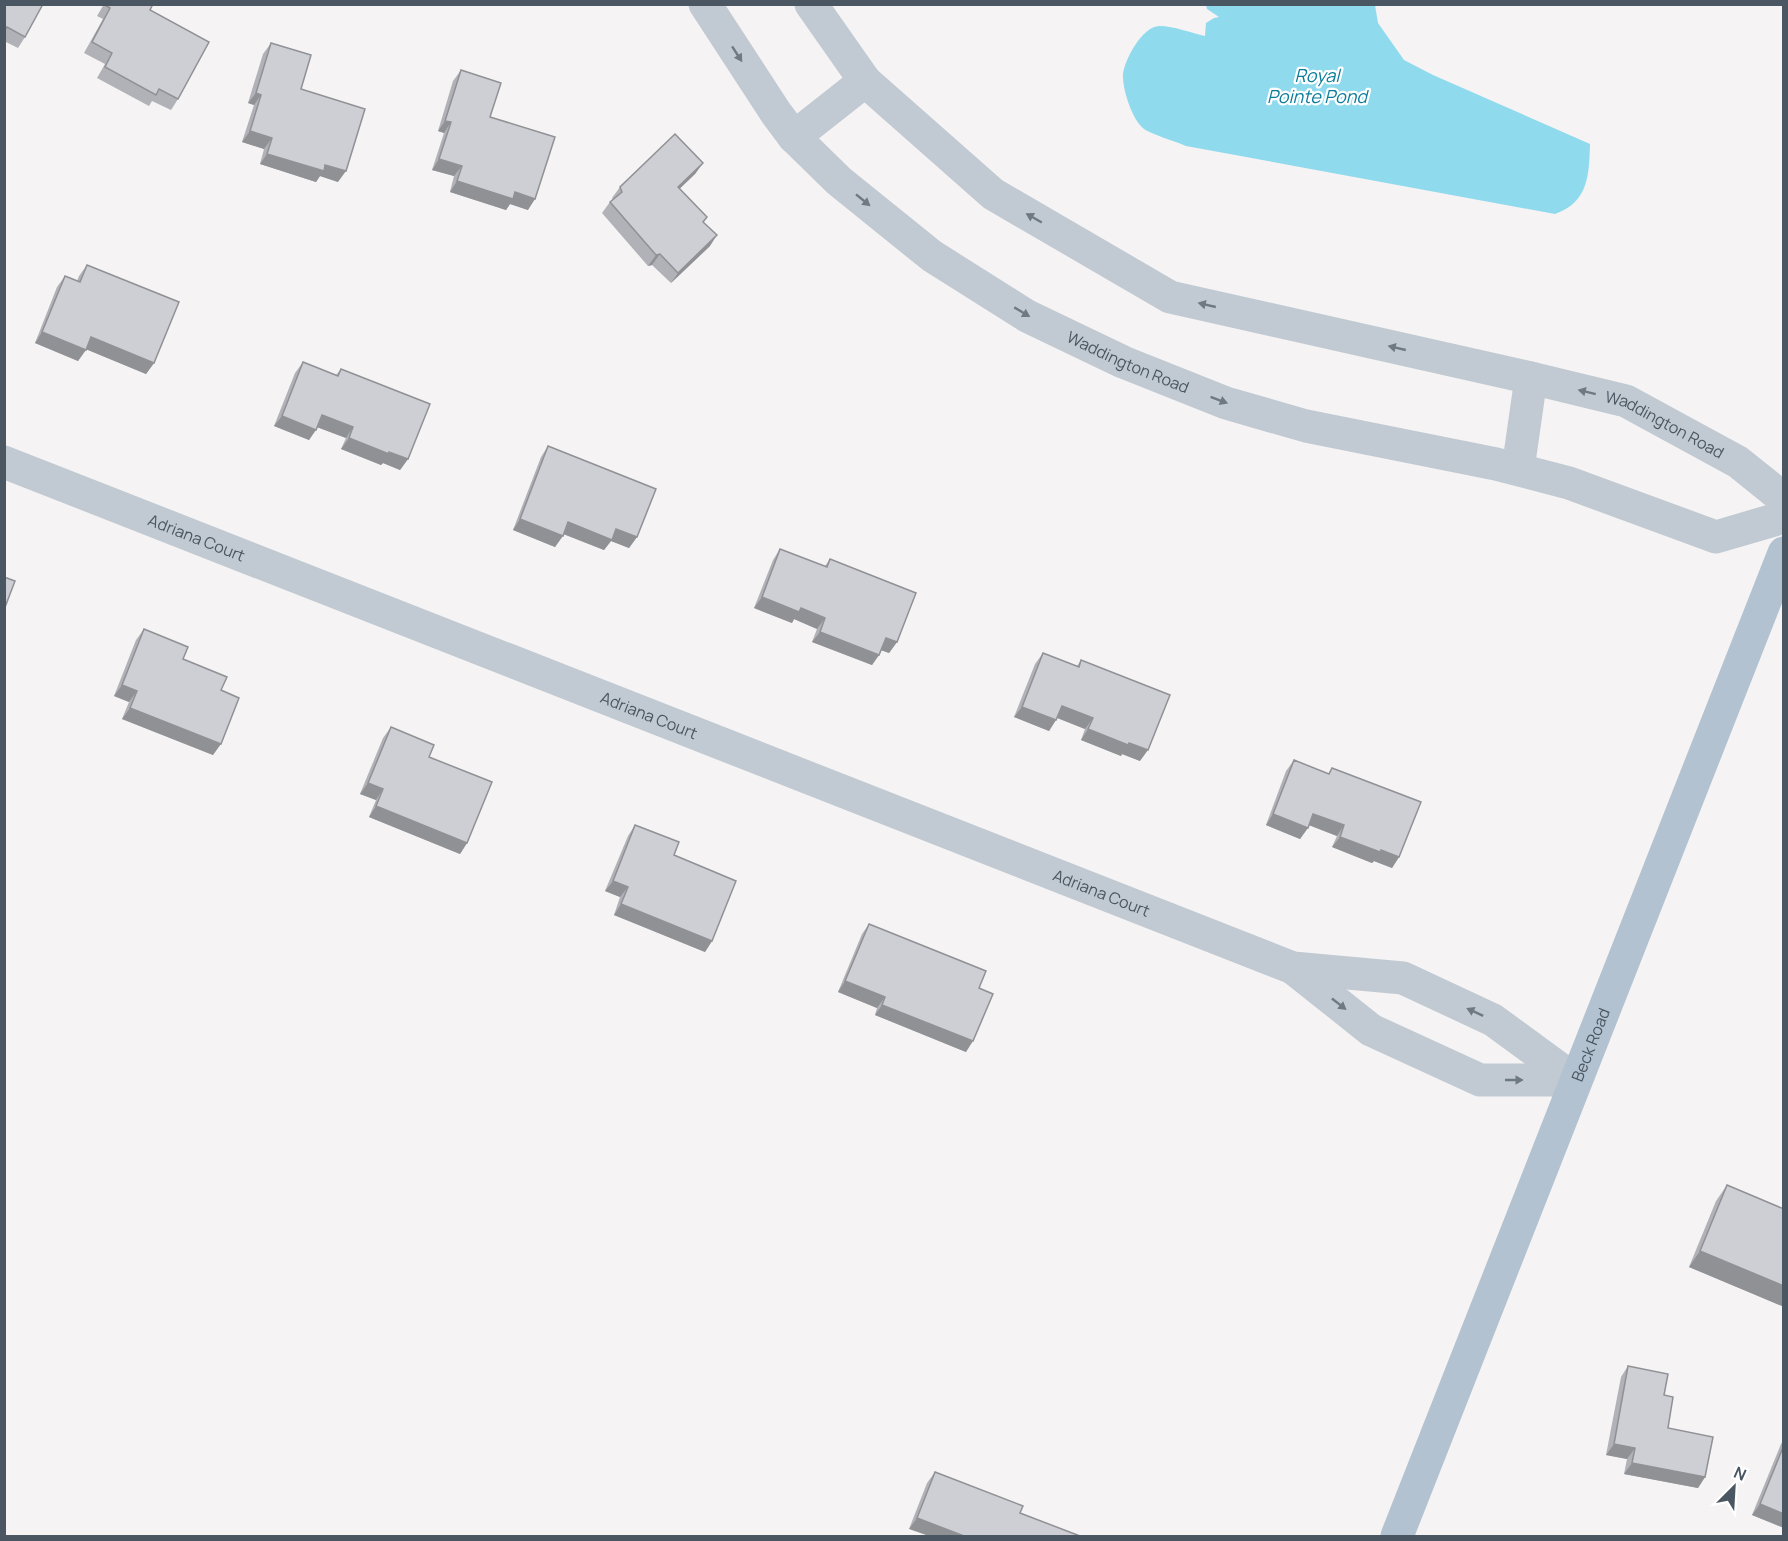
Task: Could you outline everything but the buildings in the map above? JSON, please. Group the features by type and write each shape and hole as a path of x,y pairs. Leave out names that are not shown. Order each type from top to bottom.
{"main road":[{"name":"Beck Road","path":"1397,1536 1784,553"}],"street":[{"name":"Waddington Road","path":"705,4 794,137 839,181 932,256 1027,316 1123,362 1226,403 1306,426 1518,470 1569,483 1716,537 1784,517"},
{"name":"Waddington Road","path":"811,4 865,81 993,194 1170,297 1626,401 1738,462 1784,499"},
{"path":"794,137 865,81"},
{"path":"1518,470 1532,378"},
{"name":"Adriana Court","path":"4,462 1293,968 1403,978 1493,1020 1575,1080"},
{"name":"Adriana Court","path":"1293,968 1371,1030 1480,1080 1575,1080"}],"water":[{"name":"Royal Pointe Pond","path":"1206,5 1375,5 1378,23 1404,60 1590,144 1585,186 1575,202 1555,214 1186,146 1147,131 1136,119 1126,95 1123,74 1127,60 1141,37 1154,27 1171,27 1205,36 1206,23 1219,17 1207,9"}]}
